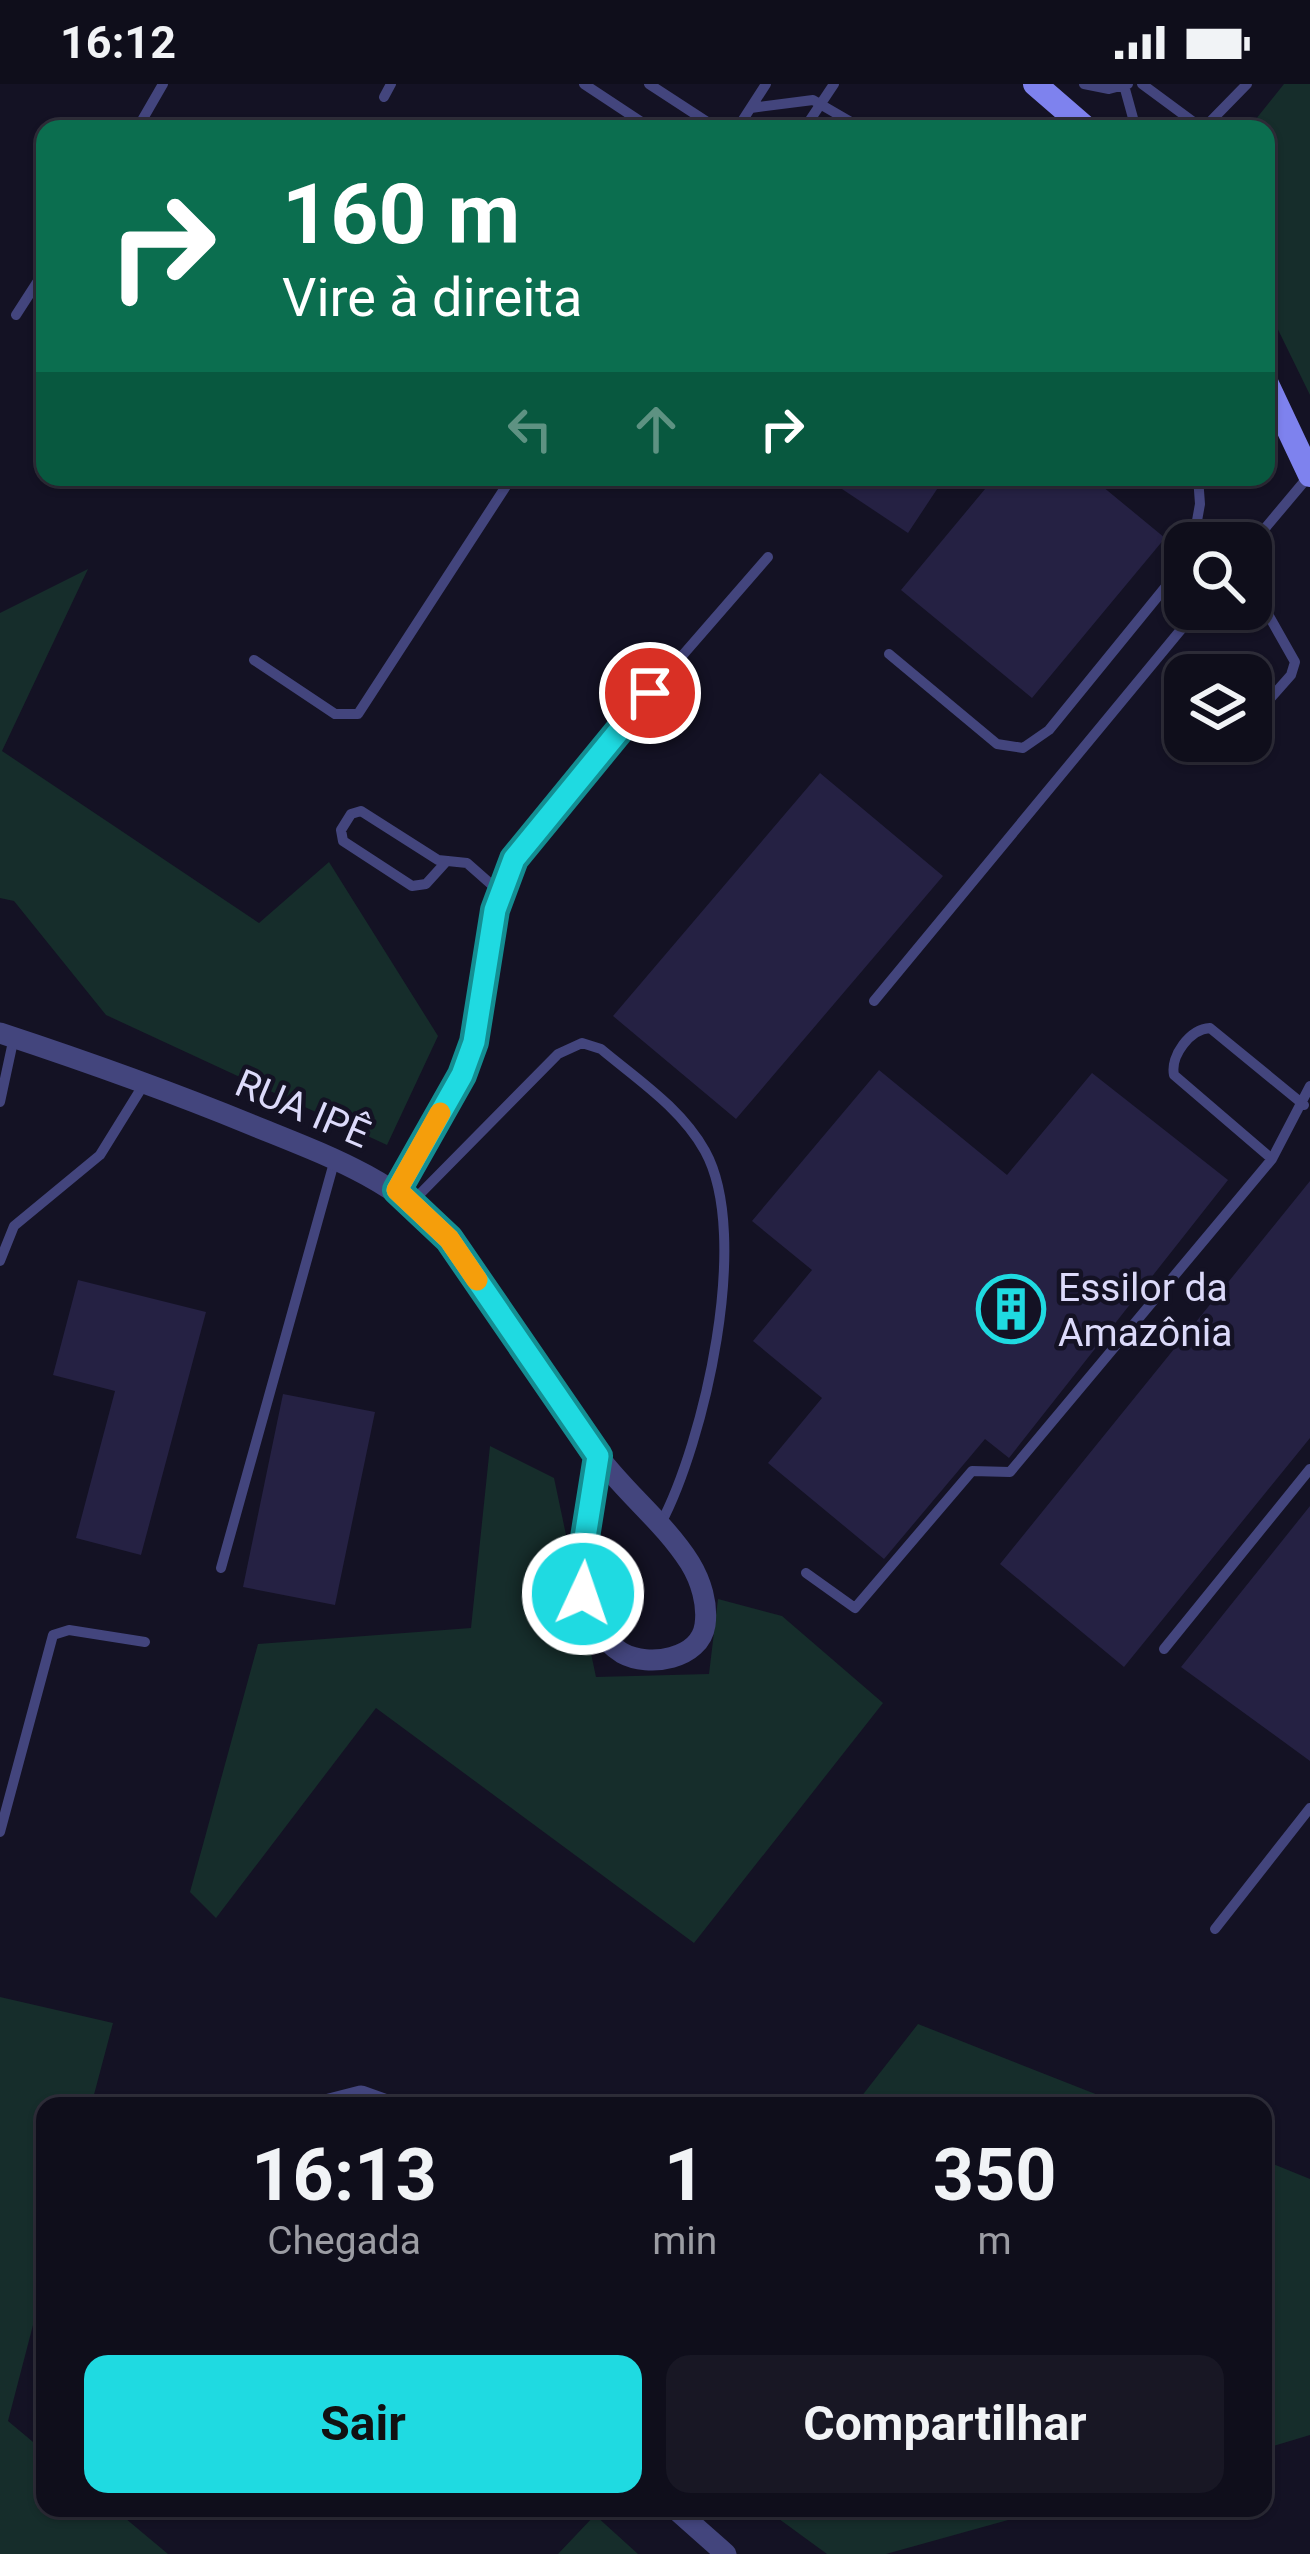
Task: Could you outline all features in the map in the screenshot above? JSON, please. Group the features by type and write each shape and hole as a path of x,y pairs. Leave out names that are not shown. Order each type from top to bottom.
{"street":[{"path":"1034,84 1076,120"},
{"path":"1275,401 1310,474"},
{"name":"RUA IPÊ","path":"7,1035 146,1082 335,1159 405,1196 449,1239 598,1456 660,1525 698,1580 706,1606 705,1631 691,1648 646,1660 608,1642 583,1594 583,1550 598,1456"},
{"path":"684,2517 726,2554"}],"lane":[{"path":"142,120 164,84"},
{"path":"383,97 392,84"},
{"path":"584,84 638,120"},
{"path":"649,84 704,120"},
{"path":"743,120 766,84"},
{"path":"810,120 834,84"},
{"path":"1084,84 1127,87 1134,120"},
{"path":"1142,84 1191,120"},
{"path":"1212,120 1246,84"},
{"path":"751,107 822,102 849,120"},
{"path":"16,315 36,284"},
{"path":"1270,522 1310,474"},
{"path":"254,660 335,714 358,714 506,486"},
{"path":"1197,522 1199,486"},
{"path":"405,1196 468,1058 501,893 514,859 561,795 768,557"},
{"path":"889,654 997,744 1023,748 1049,730 1164,589"},
{"path":"1272,623 1294,662 1292,675 1272,698"},
{"path":"874,1001 1181,630"},
{"path":"445,863 426,884 412,886 343,841 341,830 351,814 361,811 445,863 463,861 501,893"},
{"path":"1272,1159 1174,1075 1175,1056 1196,1031 1210,1028 1304,1105"},
{"path":"0,1102 7,1035"},
{"path":"405,1196 559,1054 582,1043 601,1049 693,1130 720,1191 726,1238 723,1279 686,1476 660,1525"},
{"path":"0,1261 14,1226 100,1155 146,1082"},
{"path":"806,1573 854,1608 972,1471 1010,1472 1272,1159 1310,1086"},
{"path":"220,1568 335,1159"},
{"path":"1164,1649 1310,1469"},
{"path":"0,1832 52,1635 69,1630 145,1642"},
{"path":"1215,1929 1310,1808"}],"green space":[{"path":"1284,84 1310,84 1310,395 1275,323 1275,120 1255,120"},
{"path":"88,569 2,751 259,923 329,862 438,1036 387,1145 106,1015 14,901 0,898 0,613"},
{"path":"490,1446 554,1478 596,1677 709,1674 718,1599 782,1616 883,1703 694,1943 376,1708 216,1918 190,1892 258,1644 471,1628"},
{"path":"0,1997 113,2023 93,2097 36,2097 36,2314 8,2421 36,2444 36,2517 124,2517 168,2554 0,2554"},
{"path":"918,2024 1103,2097 861,2097"},
{"path":"1272,2164 1310,2179 1310,2435 1272,2446"},
{"path":"597,2517 638,2554 558,2554"},
{"path":"776,2517 1019,2517 886,2554 827,2554"}],"building":[{"path":"838,486 939,486 908,533"},
{"path":"988,486 1102,486 1164,539 1032,698 901,590"},
{"path":"820,773 943,876 736,1119 613,1016"},
{"name":"Essilor da Amazônia","path":"879,1070 1007,1175 1092,1073 1228,1180 1009,1458 985,1439 884,1559 768,1463 822,1398 753,1341 812,1270 752,1221"},
{"path":"1310,1181 1310,1438 1124,1667 1000,1564"},
{"path":"78,1280 206,1312 141,1555 76,1538 115,1391 53,1375"},
{"path":"283,1394 375,1412 335,1605 243,1587"},
{"path":"1310,1506 1310,1761 1181,1667"}],"slow traffic":[{"path":"440,1113 397,1190 449,1239 477,1280"}],"place":[{"name":"Essilor da Amazônia","path":"1011,1309"}],"route":[{"path":"583,1594 583,1550 598,1456 449,1239 397,1190 462,1075 474,1042 495,910 514,859 561,795 650,693"}]}
